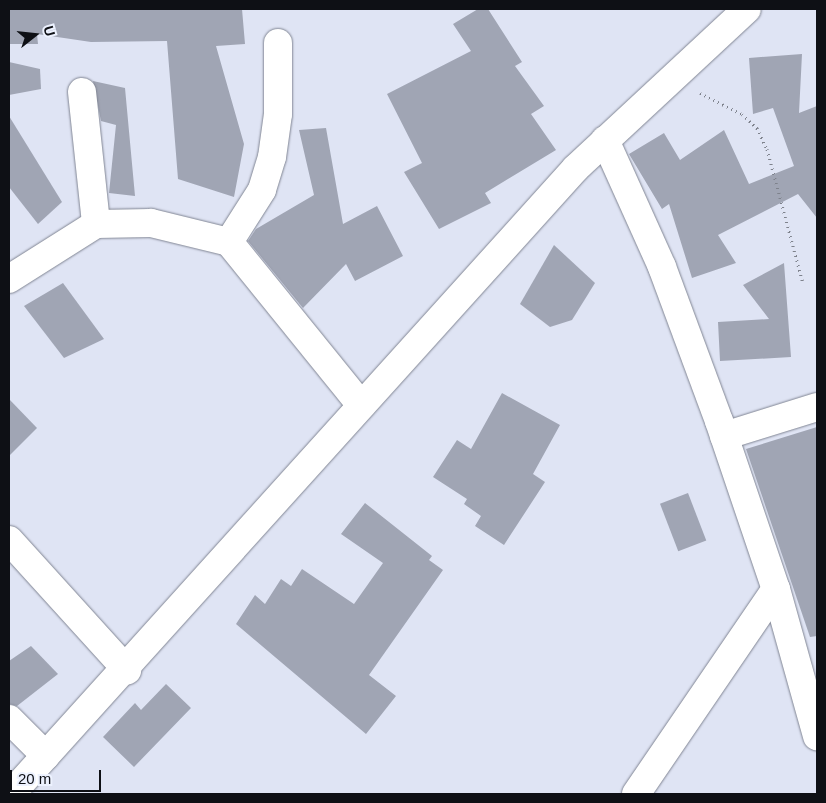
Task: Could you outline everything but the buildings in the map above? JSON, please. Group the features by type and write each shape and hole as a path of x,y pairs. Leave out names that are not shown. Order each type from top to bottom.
{"street":[{"path":"11,794 127,670 360,405 605,140 747,9"},
{"path":"229,242 262,190 272,157 278,43"},
{"path":"82,92 96,224"},
{"path":"605,140 662,267 724,436 776,589 817,736"},
{"path":"9,279 96,224 150,223 229,242 360,405"},
{"path":"724,436 817,407"},
{"path":"9,540 127,670"},
{"path":"636,794 776,589"},
{"path":"9,719 46,756"}],"path":[{"path":"674,77 725,109 742,114 757,128 767,149 804,283"}]}
